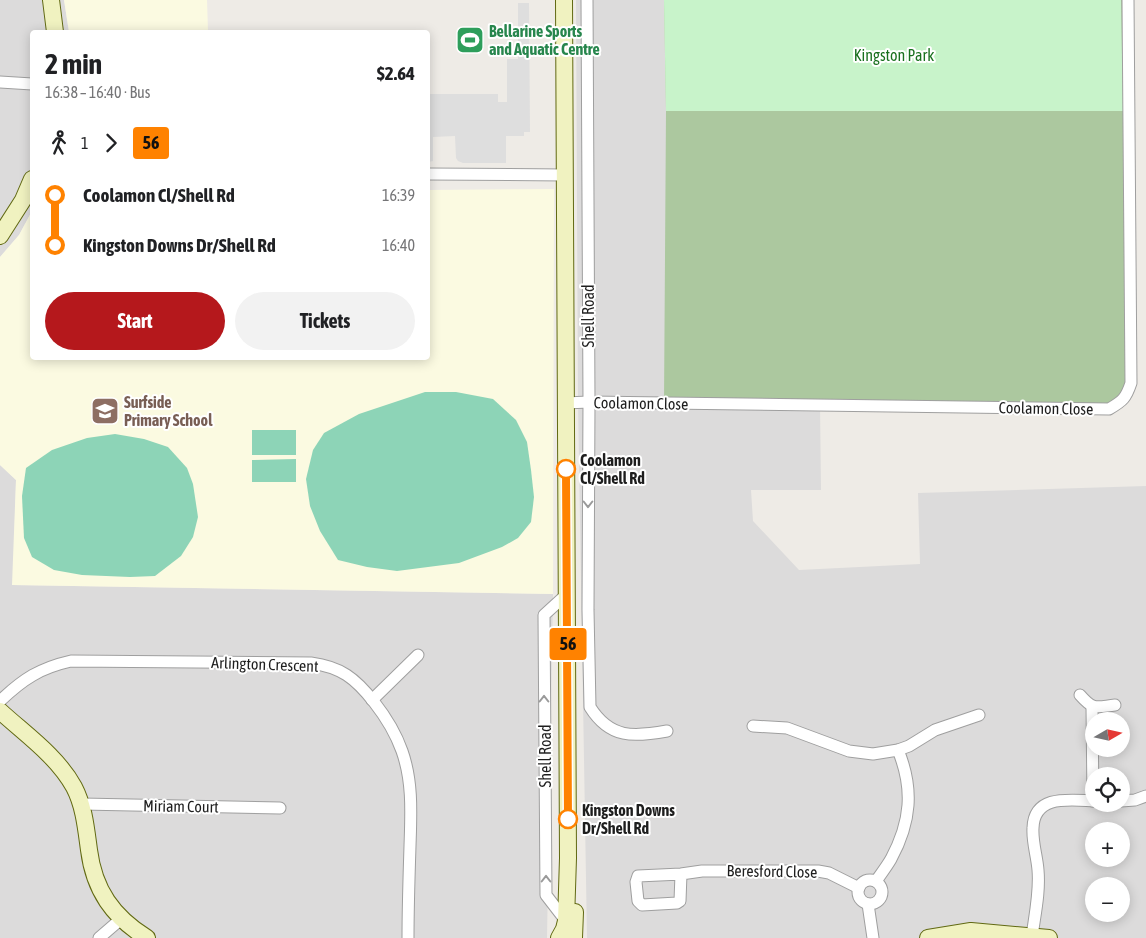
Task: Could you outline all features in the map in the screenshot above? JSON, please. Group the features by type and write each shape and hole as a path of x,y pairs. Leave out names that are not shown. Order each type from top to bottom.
{"main road":[{"path":"51,0 55,30"},
{"name":"Shell Road","path":"559,938 566,921 568,858 564,0"},
{"path":"0,236 23,200 30,184"},
{"path":"0,711 58,765 73,786 82,804 89,853 98,886 121,919 147,938"},
{"name":"Shell Road","path":"568,858 573,892 574,938"},
{"path":"928,938 971,931 1049,938"}],"street":[{"name":"Shell Road","path":"587,0 588,610 590,706 598,718 607,726 622,733 641,736 667,731"},
{"name":"Coolamon Close","path":"565,403 1109,409 1118,404 1124,399 1132,383 1128,0"},
{"path":"0,82 30,84"},
{"path":"430,174 565,175"},
{"path":"567,602 588,610"},
{"name":"Shell Road","path":"566,921 546,895 544,615 567,602"},
{"path":"372,700 418,655"},
{"name":"Arlington Crescent","path":"0,701 36,672 53,665 71,661 311,663 329,666 343,672 355,681 372,700 391,728 402,750 410,788 408,938"},
{"path":"1080,695 1092,706 1115,706"},
{"path":"1092,706 1093,767"},
{"path":"754,726 787,728 849,751 880,753 909,746 935,730 979,715"},
{"path":"876,881 896,848 906,821 909,805 909,795 898,750"},
{"path":"1130,800 1146,796"},
{"path":"1032,936 1039,880 1033,836 1035,817 1039,810 1053,802 1085,800"},
{"name":"Miriam Court","path":"82,804 280,808"},
{"name":"Beresford Close","path":"681,874 702,871 818,871 829,873 859,888"},
{"path":"868,904 873,903 880,897 882,890 876,881 864,882 859,888 861,899 868,904 873,938"},
{"path":"99,938 121,919"}],"shaded area":[{"path":"0,0 64,0 69,30 30,30 30,215 19,235 0,257"},
{"path":"64,0 207,0 208,30 69,30"},
{"path":"576,0 664,0 666,111 820,405 821,490 751,490 753,521 799,570 920,564 918,493 1146,486 1146,938 587,938 578,402"},
{"path":"518,3 529,3 530,132 524,132 524,136 506,136 506,163 463,163 458,161 456,158 455,136 433,137 433,161 430,162 430,94 498,94 498,102 507,102 507,59 518,59"},
{"path":"554,189 553,594 12,585 16,480 0,465 0,257 19,235 30,215 30,360 430,360 430,190"},
{"path":"0,465 16,480 13,585 553,594 547,938 0,938"}],"green space":[{"path":"664,0 1122,0 1123,111 1131,383 1109,409 664,403 666,111"},
{"name":"Kingston Park","path":"664,0 1121,0 1123,111 666,111"},
{"path":"425,392 456,392 493,399 516,420 527,442 534,497 531,522 518,538 502,547 459,563 397,571 367,567 338,560 320,531 310,506 306,479 313,450 324,433 359,414"},
{"path":"252,430 296,430 296,455 252,455"},
{"path":"115,434 144,439 168,447 187,468 193,484 198,517 193,537 181,556 155,576 82,575 54,570 32,557 24,538 22,496 26,468 52,450 87,438"},
{"path":"296,459 296,482 252,482 252,460"}],"bus line":[{"name":"56","path":"566,469 568,819"}],"place":[{"name":"Bellarine Sports and Aquatic Centre","path":"470,40"},
{"name":"Surfside Primary School","path":"105,411"},
{"name":"Coolamon Cl/Shell Rd","path":"566,469"},
{"name":"Kingston Downs Dr/Shell Rd","path":"568,819"}]}
